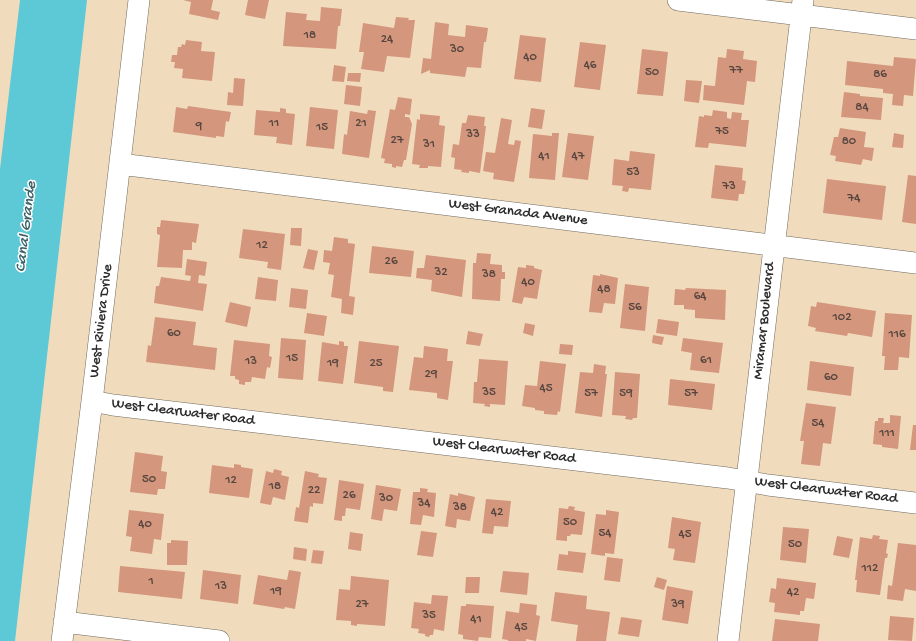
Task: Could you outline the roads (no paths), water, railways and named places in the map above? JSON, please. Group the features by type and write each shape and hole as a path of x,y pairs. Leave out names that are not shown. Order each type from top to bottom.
{"street":[{"name":"West Riviera Drive","path":"63,631 92,401 139,0"},
{"path":"678,0 802,7 916,29"},
{"name":"Miramar Boulevard","path":"728,641 802,7"},
{"name":"West Granada Avenue","path":"120,164 916,262"},
{"name":"West Clearwater Road","path":"92,401 113,405 747,481 768,485 916,503"},
{"path":"63,631 219,641"}],"water":[{"name":"Canal Grande","path":"20,0 87,0 15,641 0,641 0,169"}]}
